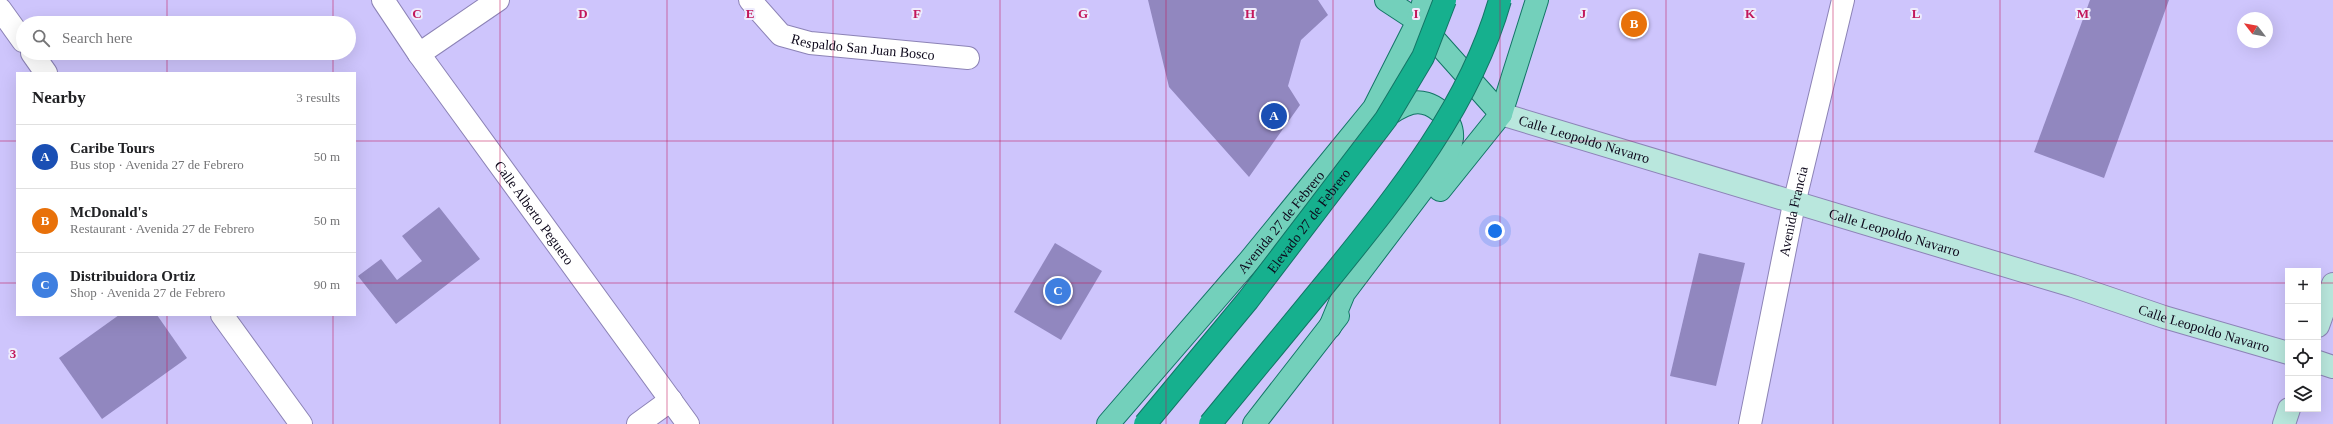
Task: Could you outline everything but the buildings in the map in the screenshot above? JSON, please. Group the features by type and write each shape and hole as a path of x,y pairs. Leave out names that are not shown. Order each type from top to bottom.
{"highway":[{"name":"Elevado 27 de Febrero","path":"1145,424 1248,300 1386,119 1424,57 1446,0"},
{"path":"1210,424 1376,221 1427,151 1476,67 1500,0"}],"main road":[{"path":"1386,0 1418,21 1501,114"},
{"path":"1411,0 1418,21"},
{"name":"Avenida 27 de Febrero","path":"1108,424 1249,261 1374,108 1418,21 1424,0"},
{"path":"1254,424 1501,114 1537,0"},
{"path":"1249,261 1282,240 1382,119 1400,108 1412,103 1429,104 1440,111 1450,124 1452,137 1444,161 1344,293 1330,327"}],"street":[{"name":"Calle Alberto Peguero","path":"383,0 419,54 688,424"},
{"path":"419,54 498,0"},
{"name":"Respaldo San Juan Bosco","path":"750,0 781,35 810,43 968,58"},
{"name":"Avenida Francia","path":"1750,424 1794,204 1843,0"},
{"path":"0,9 16,31"},
{"path":"37,60 45,72"},
{"name":"Calle Leopoldo Navarro","path":"1501,114 1794,204 2087,291 2164,317 2285,352"},
{"path":"2321,318 2333,284"},
{"path":"223,316 301,424"},
{"path":"2321,363 2333,367"},
{"path":"638,424 671,400"},
{"path":"2284,424 2288,412"}],"place":[{"name":"McDonald's","path":"1634,24"},
{"name":"Caribe Tours","path":"1274,116"},
{"name":"Distribuidora Ortiz","path":"1058,291"}]}
